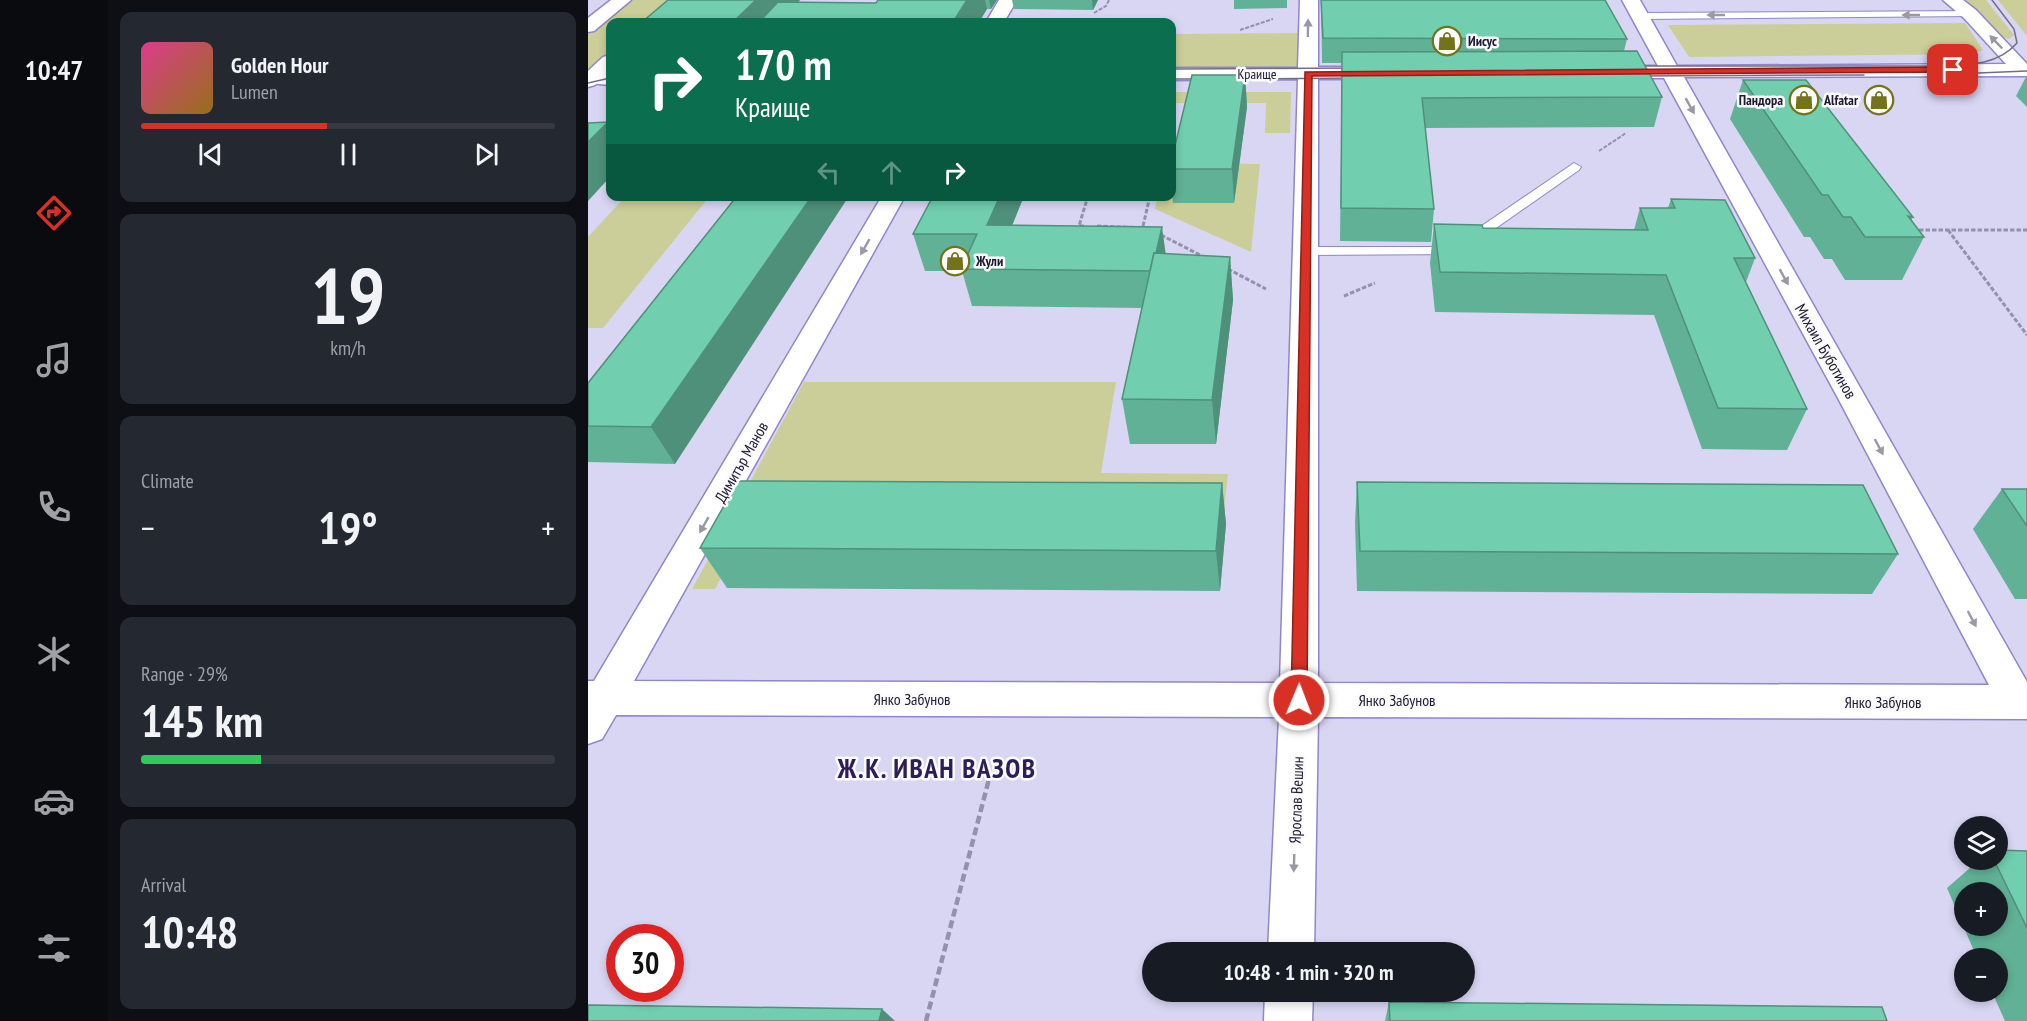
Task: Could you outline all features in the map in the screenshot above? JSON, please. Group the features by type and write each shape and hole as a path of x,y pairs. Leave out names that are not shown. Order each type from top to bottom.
{"street":[{"path":"588,27 622,0"},
{"path":"997,18 1008,0"},
{"name":"Ярослав Вешин","path":"1291,942 1299,700 1309,0"},
{"path":"1952,0 1970,14 2025,70"},
{"name":"Михаил Буботинов","path":"1636,8 2022,702"},
{"path":"597,79 606,67"},
{"path":"1585,72 2025,70"},
{"name":"Краище","path":"1176,74 1406,73"},
{"name":"Димитър Манов","path":"594,708 891,201"},
{"name":"Янко Забунов","path":"594,708 1299,700 2022,702"},
{"path":"1288,1021 1289,1002"}],"lane":[{"path":"1636,8 1970,14"},
{"path":"1305,251 1454,250 1574,167"}],"path":[{"path":"1094,12 1106,6 1109,0"},
{"path":"1086,201 1079,226 1143,226 1207,259"},
{"path":"1143,226 1149,201"},
{"path":"1919,230 2027,230"},
{"path":"1948,230 2027,335"},
{"path":"1218,264 1271,291"},
{"path":"926,1021 989,779"}],"green space":[{"path":"631,0 672,0 650,18 608,18"},
{"path":"1957,0 1986,0 2014,35 2009,39 1996,35"},
{"path":"1998,0 2027,0 2027,36"},
{"path":"606,20 606,54 588,70 588,34"},
{"path":"1965,23 1983,50 1973,54 1689,57 1668,25"},
{"path":"1308,33 1308,68 1176,69 1176,34"},
{"path":"1176,92 1291,92 1290,133 1265,133 1266,103 1176,103"},
{"path":"1176,163 1260,164 1251,252 1155,209 1156,201 1176,201"},
{"path":"621,201 706,201 603,328 588,328 588,237"},
{"path":"804,382 1116,382 1101,473 1228,474 1224,510 760,506 715,589 692,589"}],"building":[{"path":"668,0 756,0 737,18 647,18"},
{"path":"878,0 967,0 956,18 763,18 778,2 876,3"},
{"path":"1321,0 1605,0 1627,39 1323,38"},
{"path":"1637,51 1662,97 1422,98 1434,209 1341,208 1342,52"},
{"path":"1192,75 1245,75 1232,169 1176,169 1176,141"},
{"path":"1743,80 1806,80 1913,217 1908,216 1924,237 1865,237 1851,217 1843,217 1828,195 1822,195"},
{"path":"606,122 588,142 588,123"},
{"path":"1671,199 1725,200 1755,258 1734,258 1807,409 1718,408 1666,275 1440,272 1434,224 1482,225 1483,228 1648,230 1640,208 1675,208"},
{"path":"733,201 809,201 651,427 588,426 588,383"},
{"path":"930,201 998,201 987,225 1162,227 1150,271 961,269 977,234 913,234"},
{"path":"1154,253 1230,257 1212,400 1122,399"},
{"path":"738,481 1222,483 1216,551 700,548"},
{"path":"1357,482 1863,485 1898,554 1360,551"},
{"path":"2002,489 2027,489 2027,526"},
{"path":"2008,850 2027,851 2027,928 2008,889 2008,882 2005,882 1999,870 2008,870"},
{"path":"1389,1002 1882,1007 1887,1021 1390,1021"},
{"path":"588,1005 882,1009 879,1021 588,1021"}],"tram line":[{"path":"1628,66 1941,66 1982,62 2001,56 2017,43 2014,29 1992,0"},
{"path":"1176,69 1358,68"},
{"path":"1954,74 2027,71"},
{"path":"1633,76 1864,75"},
{"path":"1228,79 1357,78"},
{"path":"588,83 606,79"},
{"path":"1176,79 1207,79"}],"place":[{"name":"Иисус","path":"1447,41"},
{"name":"Пандора","path":"1804,100"},
{"name":"Alfatar","path":"1879,100"},
{"name":"Жули","path":"955,261"}],"district":[{"name":"Ж.К. ИВАН ВАЗОВ","path":"937,768"}],"route":[{"path":"1299,700 1308,74 1953,70"}]}
